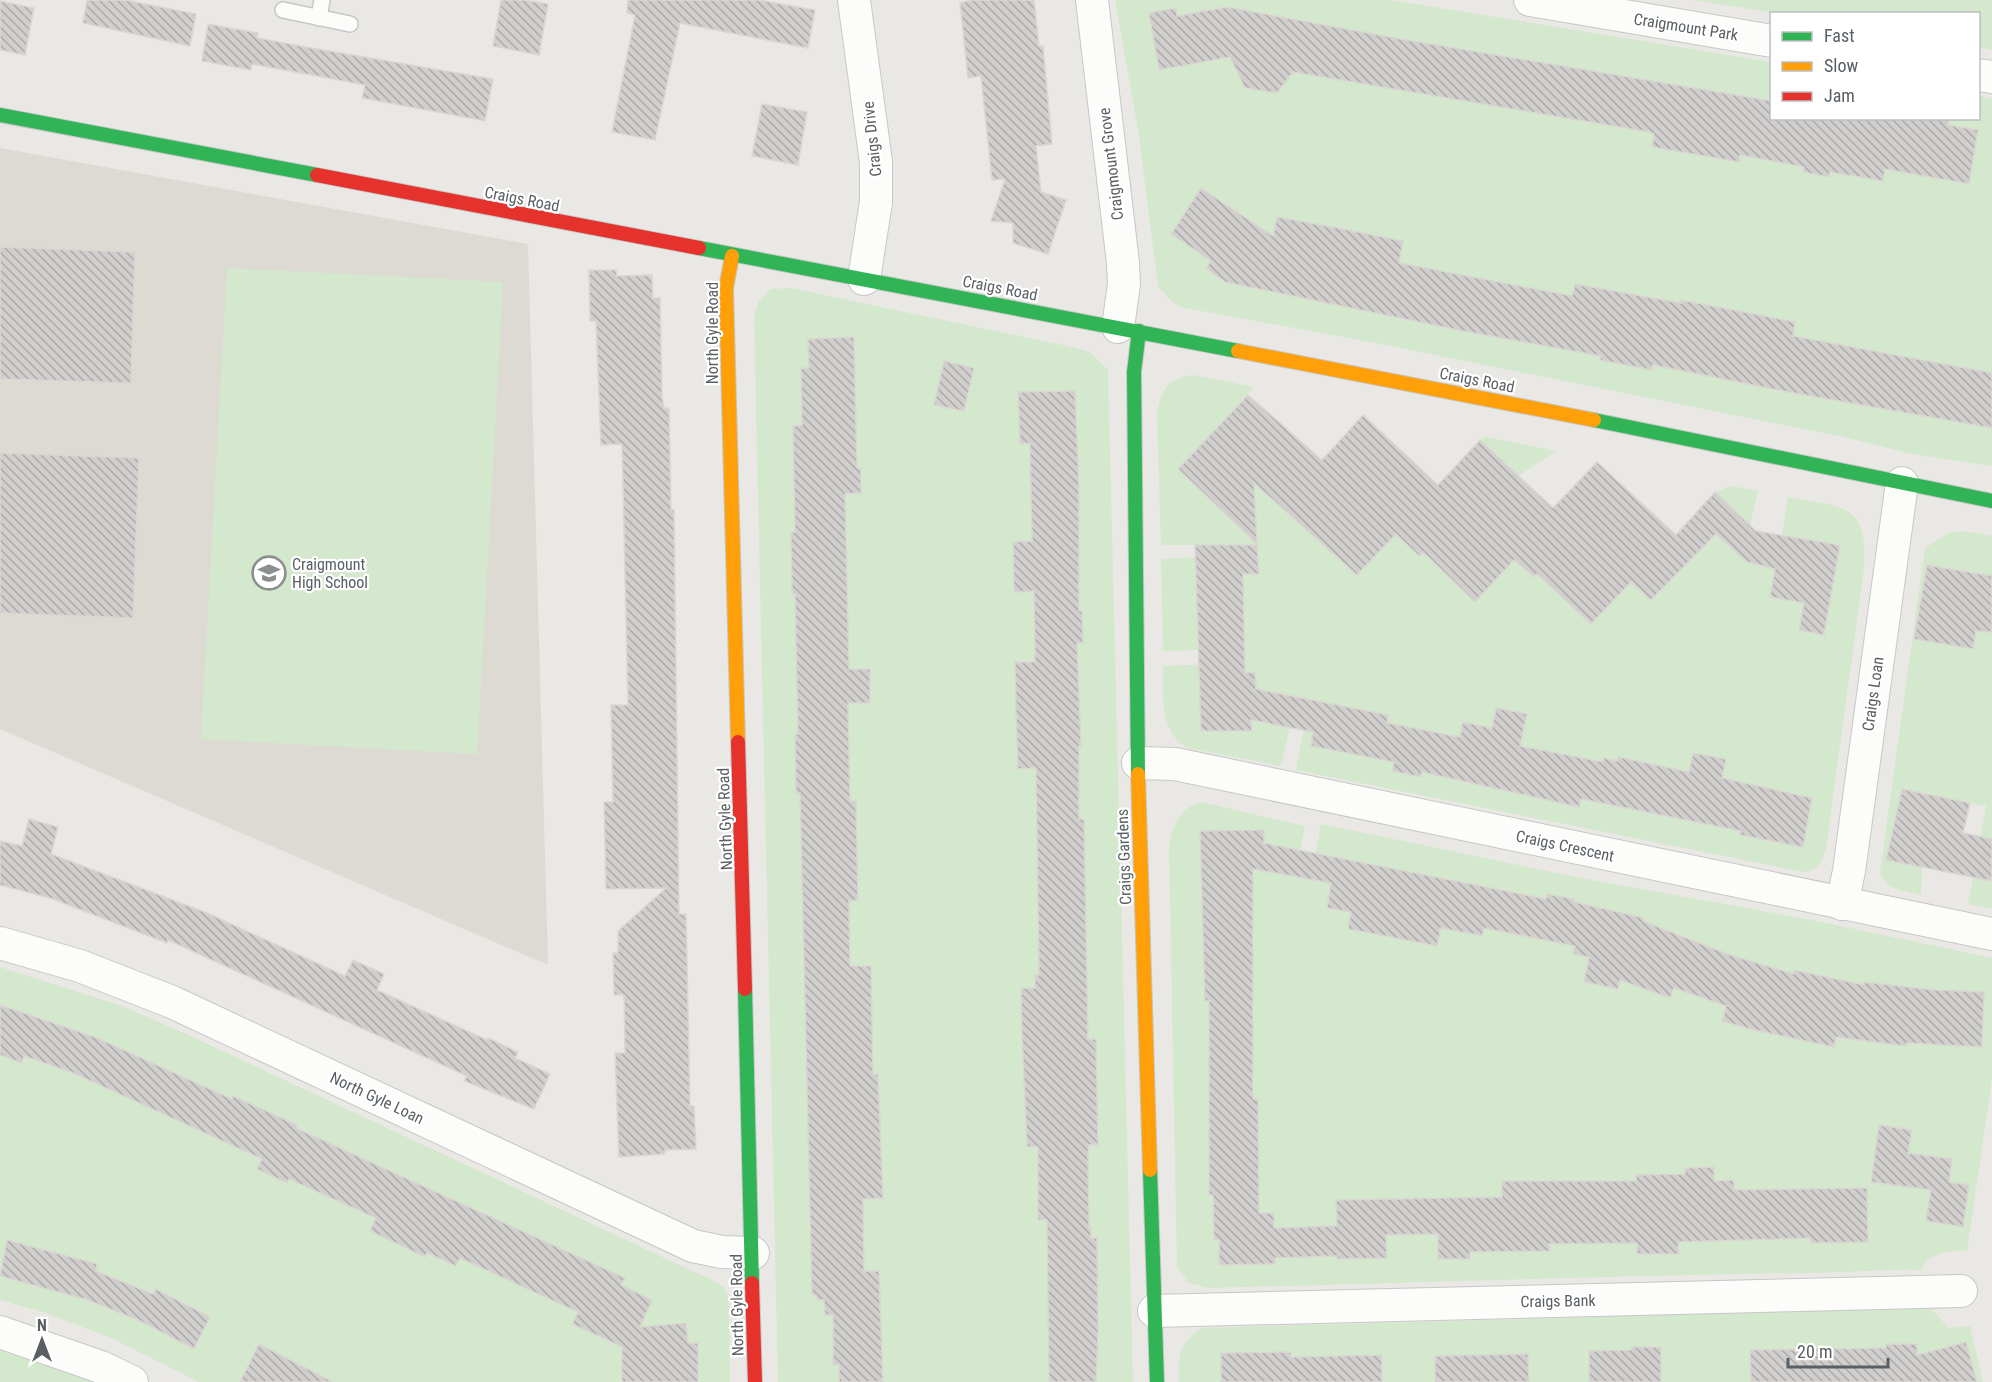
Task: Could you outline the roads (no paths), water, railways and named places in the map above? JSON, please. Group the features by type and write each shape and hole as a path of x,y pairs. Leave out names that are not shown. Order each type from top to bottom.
{"street":[{"name":"Craigs Drive","path":"854,0 876,162 876,202 864,279"},
{"name":"Craigmount Grove","path":"1092,0 1123,263 1128,329"},
{"name":"Craigmount Park","path":"1530,0 1770,41"},
{"name":"Craigs Road","path":"0,115 732,256 1128,329 1992,501"},
{"name":"North Gyle Road","path":"732,256 726,288 755,1382"},
{"name":"Craigs Gardens","path":"1128,329 1134,372 1138,763 1157,1382"},
{"name":"Craigs Loan","path":"1842,904 1849,870 1902,483"},
{"name":"Craigs Crescent","path":"1138,763 1175,764 1992,934"},
{"name":"North Gyle Loan","path":"0,943 80,966 172,1002 693,1246 722,1252 753,1253"},
{"name":"Craigs Bank","path":"1154,1311 1961,1291"},
{"path":"0,1332 101,1367 132,1382"}],"lane":[{"path":"319,18 322,0"},
{"path":"283,10 350,24"}],"place":[{"name":"Craigmount High School","path":"269,573"}]}
